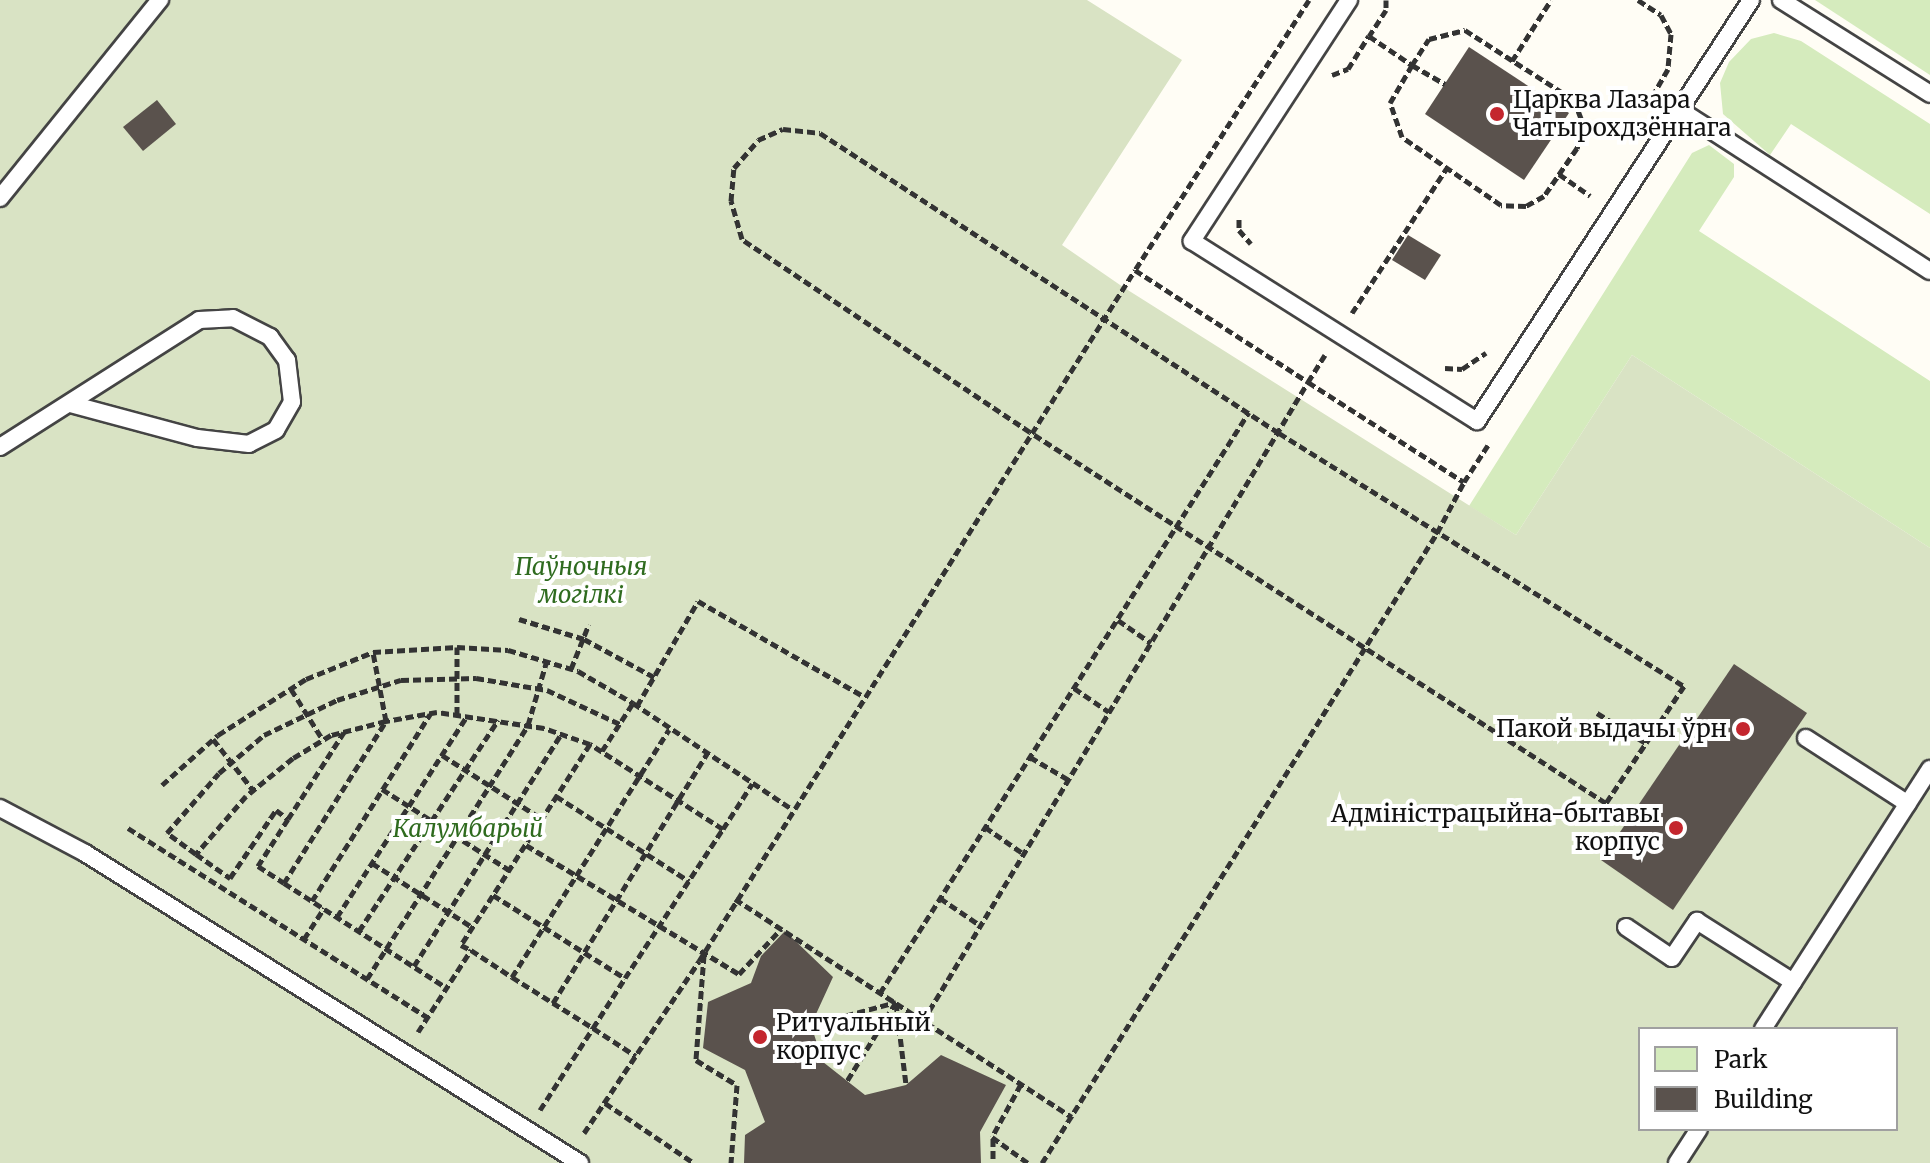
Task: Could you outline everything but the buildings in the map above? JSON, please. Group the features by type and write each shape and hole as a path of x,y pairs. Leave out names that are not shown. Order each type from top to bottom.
{"lane":[{"path":"0,198 160,0"},
{"path":"1344,2 1192,241 1477,421 1751,0"},
{"path":"1781,0 1930,94"},
{"path":"1680,110 1930,271"},
{"path":"0,447 199,320 233,318 270,337 287,360 292,402 276,430 249,444 197,438 70,404"},
{"path":"1806,738 1908,804"},
{"path":"1764,1027 1930,769"},
{"path":"0,808 85,853 575,1159"},
{"path":"1626,927 1672,958 1697,921 1793,982"},
{"path":"1677,1163 1698,1131"}],"path":[{"path":"1326,77 1348,69 1386,10 1386,0"},
{"path":"1512,61 1551,0"},
{"path":"1638,0 1661,15 1671,34 1668,69 1648,103"},
{"path":"1465,30 1574,100 1583,123 1577,148 1544,196 1526,206 1501,205 1402,137 1390,103 1412,65 1429,39 1465,30"},
{"path":"1369,36 1445,84"},
{"path":"783,129 820,133 1104,316 1279,433 1684,686 1606,803 1366,645 1030,432 742,239 731,201 734,168 758,140 783,129"},
{"path":"1353,310 1447,168"},
{"path":"1559,174 1590,196"},
{"path":"1582,207 1598,183"},
{"path":"1239,215 1239,230 1262,250"},
{"path":"575,1159 605,1103 704,954 735,899 1135,270"},
{"path":"1340,302 1366,319"},
{"path":"1442,368 1462,369 1476,362 1496,339"},
{"path":"923,1021 1308,382 1464,482"},
{"path":"880,993 1249,412"},
{"path":"1042,1163 1437,533 1490,442"},
{"path":"602,751 654,677 698,601 863,696"},
{"path":"519,619 584,639 654,677"},
{"path":"1118,620 1151,643"},
{"path":"571,669 589,624"},
{"path":"162,785 213,739 291,689 373,652 457,647 547,660 571,669 635,705 792,809"},
{"path":"457,647 457,715"},
{"path":"284,883 386,721 373,652"},
{"path":"367,979 528,725 547,660"},
{"path":"288,819 276,810 230,878 167,833 231,763 264,735 307,714 401,680 457,679 539,689 620,724"},
{"path":"1074,688 1109,712"},
{"path":"291,689 323,740"},
{"path":"1597,713 1646,743"},
{"path":"312,901 430,714"},
{"path":"196,854 253,790 323,740 386,721 430,714 528,725 590,744 723,829"},
{"path":"337,917 467,716"},
{"path":"359,931 498,720"},
{"path":"512,977 669,730"},
{"path":"344,732 258,866 447,988"},
{"path":"414,966 561,734"},
{"path":"213,739 253,790"},
{"path":"590,744 461,945 636,1056"},
{"path":"553,1003 707,754"},
{"path":"442,755 542,819"},
{"path":"1030,757 1069,780"},
{"path":"528,1103 540,1111 752,784"},
{"path":"382,789 509,870"},
{"path":"556,796 689,881"},
{"path":"985,827 1024,854"},
{"path":"128,828 428,1018"},
{"path":"526,845 658,928 739,974 781,929"},
{"path":"372,863 472,928"},
{"path":"493,895 625,978"},
{"path":"940,898 981,926"},
{"path":"735,899 1072,1117"},
{"path":"304,939 324,908"},
{"path":"430,1040 418,1032 471,950"},
{"path":"704,954 696,1060 737,1085 731,1163"},
{"path":"811,1025 896,1002"},
{"path":"847,1081 896,1002"},
{"path":"896,1002 906,1085"},
{"path":"993,1163 992,1137 1021,1084"},
{"path":"605,1103 694,1163"},
{"path":"992,1137 1028,1163"}],"green space":[{"name":"Паўночныя могілкі","path":"0,0 1087,0 1182,60 1062,245 1123,287 1516,535 1632,355 1930,548 1930,1163 0,1163"},
{"path":"1815,0 1930,0 1930,75"},
{"path":"1774,33 1801,41 1930,124 1930,214 1791,124 1770,155 1723,114 1720,83 1729,62 1751,39"},
{"path":"1709,145 1734,164 1734,177 1699,231 1930,381 1930,548 1632,355 1516,535 1469,506 1692,153"}],"place":[{"name":"Царква Лазара Чатырохдзённага","path":"1497,114"},
{"name":"Пакой выдачы ўрн","path":"1743,729"},
{"name":"Адміністрацыйна-бытавы корпус","path":"1676,828"},
{"name":"Ритуальный корпус","path":"760,1037"}],"park label":[{"name":"Калумбарый","path":"468,829"}]}
